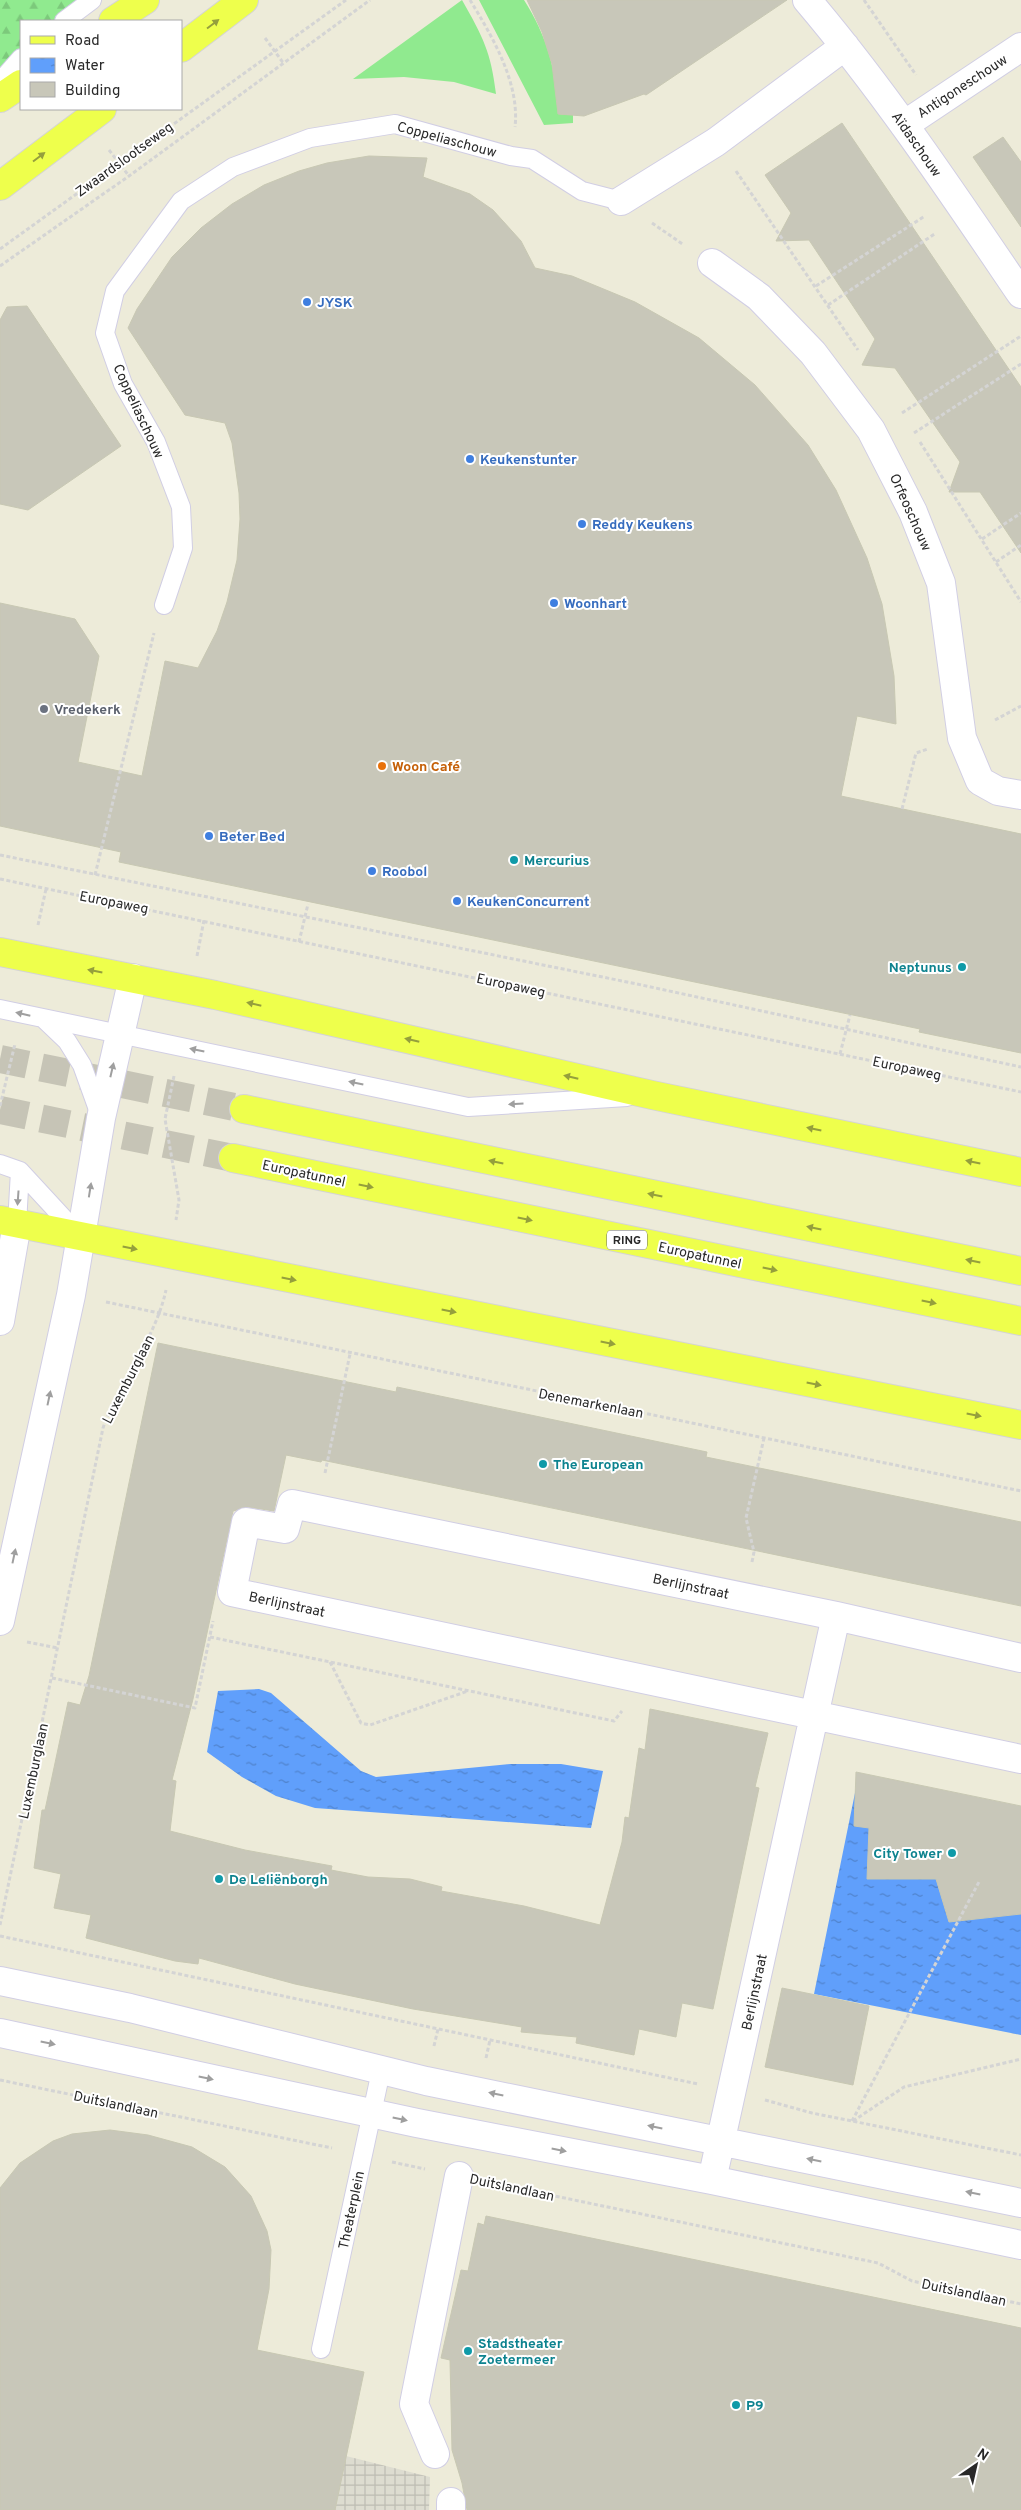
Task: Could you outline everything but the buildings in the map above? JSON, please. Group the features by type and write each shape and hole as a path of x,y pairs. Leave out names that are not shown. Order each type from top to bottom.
{"main road":[{"path":"115,20 145,0"},
{"path":"182,47 244,0"},
{"path":"0,98 20,85"},
{"path":"0,186 101,110"},
{"path":"0,952 190,990 652,1095 1021,1172"},
{"path":"244,1109 1021,1271"},
{"name":"Europatunnel","path":"233,1158 1021,1322"},
{"path":"8,1222 1021,1425"}],"street":[{"name":"Aïdaschouw","path":"806,0 845,46 904,125 1021,294"},
{"path":"620,201 716,142 845,46"},
{"name":"Antigoneschouw","path":"904,125 1021,48"},
{"name":"Orfeoschouw","path":"712,263 759,297 813,354 871,430 913,512 941,583 962,738 980,781 998,791 1021,795"},
{"path":"0,1621 82,1238 101,1118 133,978"},
{"path":"0,1321 8,1222"},
{"name":"Berlijnstraat","path":"1021,1658 836,1616 292,1504 285,1529 246,1522 232,1592 1021,1760"},
{"name":"Berlijnstraat","path":"712,2180 836,1616"},
{"path":"0,1981 130,2008 381,2071 1021,2203"},
{"path":"0,2033 372,2113 712,2180 1021,2245"},
{"path":"435,2454 414,2404 459,2176"}],"lane":[{"path":"65,20 92,0"},
{"path":"0,82 20,59"},
{"name":"Coppeliaschouw","path":"164,605 183,548 181,506 156,442 123,384 105,333 115,291 181,201 233,167 310,138 395,124 511,156 532,159 582,191 620,201"},
{"path":"0,1009 45,1020 120,1033 468,1107 652,1095"},
{"path":"45,1020 67,1040 82,1065 101,1118"},
{"path":"0,1164 20,1171 82,1238"},
{"path":"8,1222 20,1171"},
{"name":"Theaterplein","path":"321,2349 381,2071"}],"path":[{"name":"Zwaardslootseweg","path":"0,249 118,162 346,0"},
{"path":"0,266 129,176 370,0"},
{"path":"470,0 485,25 508,77 517,110 511,156"},
{"path":"864,0 936,104"},
{"path":"265,38 284,64"},
{"path":"108,150 129,176"},
{"path":"620,201 712,263"},
{"path":"816,286 960,205"},
{"path":"828,305 960,205"},
{"path":"901,413 1021,336"},
{"path":"914,433 1021,364"},
{"path":"982,539 1021,513"},
{"path":"996,562 1021,545"},
{"path":"94,876 149,645 164,605"},
{"path":"0,855 94,876 637,984 1021,1067"},
{"name":"Europaweg","path":"0,879 204,920 299,942 1021,1092"},
{"path":"299,942 308,904"},
{"path":"190,990 204,920"},
{"path":"840,1054 850,1015"},
{"name":"Luxemburglaan","path":"0,1925 103,1428 110,1407 160,1314 179,1200 165,1119 180,1046"},
{"name":"Denemarkenlaan","path":"160,1314 1021,1491"},
{"path":"332,1438 350,1354"},
{"path":"745,1598 754,1552 746,1518 764,1438"},
{"path":"52,1678 195,1708 216,1606 232,1592"},
{"path":"210,1637 614,1721 648,1680"},
{"path":"330,1662 360,1723 370,1725 468,1690"},
{"path":"852,2121 980,1880"},
{"path":"0,1936 732,2091 812,2113 1021,2155"},
{"path":"852,2121 904,2087 1021,2059"},
{"name":"Duitslandlaan","path":"0,2080 878,2262 912,2281 1021,2304"}],"green space":[{"path":"0,0 87,0 61,20 20,20 20,53 0,69"},
{"path":"462,0 489,56 496,94 454,82 404,77 353,79"},
{"path":"479,0 524,0 545,41 556,84 558,114 573,115 573,123 544,125"}],"shaded area":[{"path":"346,2456 430,2477 429,2510 335,2510"}],"water":[{"path":"259,1689 271,1693 361,1771 376,1777 510,1764 561,1764 603,1771 591,1828 315,1808 276,1796 242,1777 207,1752 218,1691"},
{"path":"856,1788 864,1789 856,1826 889,1829 878,1879 964,1879 1021,1888 1021,2035 814,1994"}],"tunnel":[{"path":"0,1059 244,1109"},
{"path":"0,1110 233,1158"}],"place":[{"name":"JYSK","path":"307,302"},
{"name":"Keukenstunter","path":"470,459"},
{"name":"Reddy Keukens","path":"582,524"},
{"name":"Woonhart","path":"554,603"},
{"name":"Vredekerk","path":"44,709"},
{"name":"Woon Café","path":"382,766"},
{"name":"Beter Bed","path":"209,836"},
{"name":"Mercurius","path":"514,860"},
{"name":"Roobol","path":"372,871"},
{"name":"KeukenConcurrent","path":"457,901"},
{"name":"Neptunus","path":"962,967"},
{"name":"The European","path":"543,1464"},
{"name":"City Tower","path":"952,1853"},
{"name":"De Leliënborgh","path":"219,1879"},
{"name":"Stadstheater Zoetermeer","path":"468,2351"},
{"name":"P9","path":"736,2405"}]}
